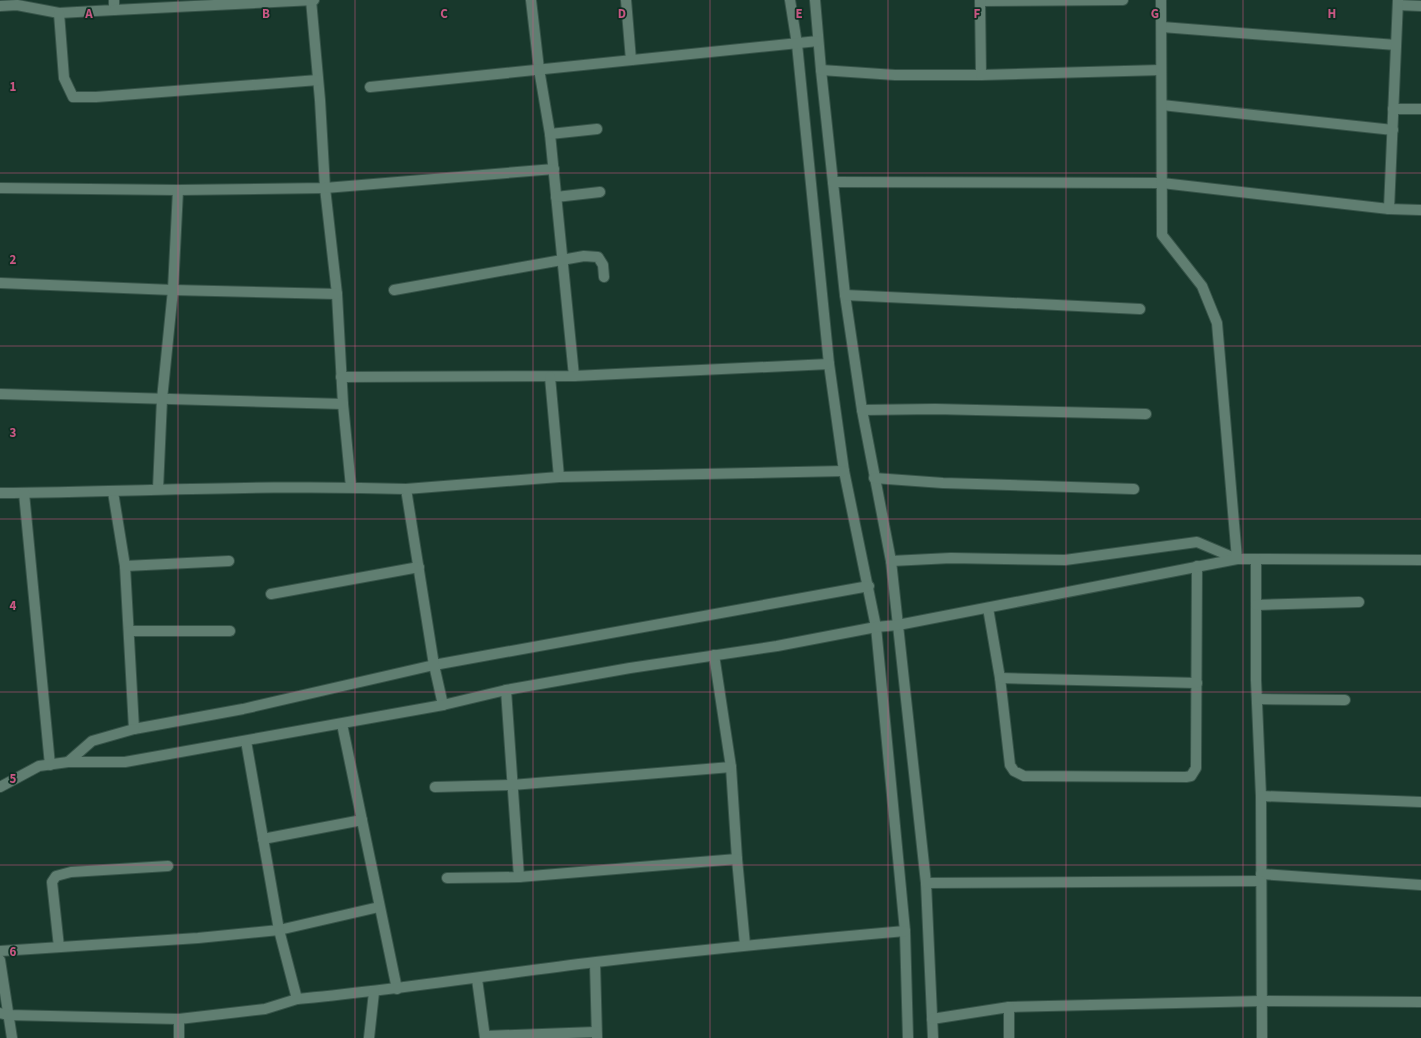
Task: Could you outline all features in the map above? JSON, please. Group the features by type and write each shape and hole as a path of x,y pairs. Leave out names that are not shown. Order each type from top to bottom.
{"street":[{"path":"0,6 17,2 60,13 114,5 312,0 325,188 337,294 341,377 351,487"},
{"path":"531,0 539,69 550,134 574,376"},
{"path":"626,0 631,60"},
{"path":"790,0 797,44 828,364 844,471 869,586 876,627 906,931 908,1038"},
{"path":"815,0 845,295 862,410 891,561 926,883 933,1038"},
{"path":"982,75 980,1 1123,0"},
{"path":"1161,0 1162,235 1202,286 1217,323 1237,559"},
{"path":"1388,209 1398,2 1421,6"},
{"path":"60,13 64,78 73,97 96,97 318,80"},
{"path":"1162,27 1396,45"},
{"path":"370,87 818,41"},
{"path":"821,70 895,75 982,75 1161,70"},
{"path":"1162,105 1393,130"},
{"path":"1393,109 1421,109"},
{"path":"550,134 597,129"},
{"path":"0,188 178,190 325,188 554,169"},
{"path":"833,182 1162,183 1388,209 1421,210"},
{"path":"158,489 162,399 173,290 178,190"},
{"path":"556,197 600,192"},
{"path":"394,290 584,256 598,257 603,265 604,277"},
{"path":"0,283 173,290 337,294"},
{"path":"845,295 1140,309"},
{"path":"341,377 550,377 828,364"},
{"path":"550,377 559,477"},
{"path":"0,394 343,404"},
{"path":"862,410 935,409 1146,414"},
{"path":"0,494 114,492 158,489 351,487 406,489 559,477 844,471"},
{"path":"874,478 942,483 1134,489"},
{"path":"406,489 434,665 443,705"},
{"path":"114,492 125,566 134,729"},
{"path":"24,493 50,765"},
{"path":"891,561 950,558 1065,560 1196,542 1237,559"},
{"path":"0,787 38,766 68,762 125,762 342,724 443,705 506,690 630,668 777,646 876,627 898,626 1237,559 1421,560"},
{"path":"1256,559 1257,699 1261,796 1262,1038"},
{"path":"125,566 229,561"},
{"path":"988,608 1000,678 1010,765 1014,772 1024,776 1191,776 1196,768 1197,566"},
{"path":"271,594 419,567"},
{"path":"68,762 83,747 92,741 134,729 243,709 434,665 869,586"},
{"path":"1256,605 1359,602"},
{"path":"129,631 230,631"},
{"path":"714,655 730,767 736,859 745,945"},
{"path":"1000,678 1197,683"},
{"path":"506,690 519,877"},
{"path":"1257,699 1345,700"},
{"path":"342,724 396,989"},
{"path":"246,741 279,930 297,999"},
{"path":"435,787 512,785 730,767"},
{"path":"1261,796 1421,802"},
{"path":"263,839 362,820"},
{"path":"447,878 519,877 736,859"},
{"path":"59,947 52,882 56,876 71,872 168,866"},
{"path":"926,883 1261,877 1421,885"},
{"path":"0,951 198,938 279,930 379,907"},
{"path":"4,1014 179,1019 265,1009 297,999 374,992 595,962 745,945 906,931"},
{"path":"0,960 4,1014 12,1038"},
{"path":"477,979 485,1037 596,1035 595,962"},
{"path":"369,1038 374,992"},
{"path":"932,1019 1009,1006 1262,1001 1421,1002"},
{"path":"1009,1006 1009,1038"},
{"path":"178,1038 179,1019"}]}
